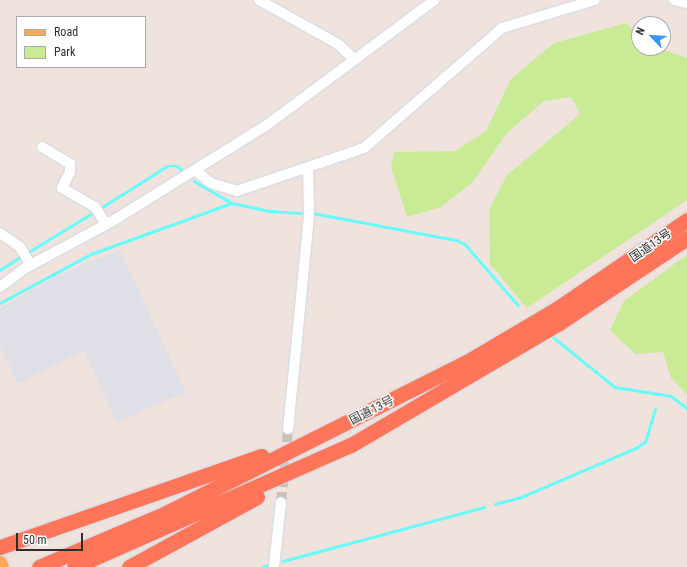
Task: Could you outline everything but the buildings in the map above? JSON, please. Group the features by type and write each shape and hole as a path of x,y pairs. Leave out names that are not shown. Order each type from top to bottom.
{"highway":[{"name":"国道13号","path":"39,567 166,513 361,417 472,359 555,310 687,220"},
{"name":"国道13号","path":"74,567 351,445 559,323 687,238"},
{"path":"0,547 118,509 361,417"},
{"path":"129,567 351,445"}],"main road":[{"path":"0,562 2,567"}],"street":[{"path":"0,287 28,258 101,216 196,171 267,125 435,0"},
{"path":"196,171 210,182 237,191 364,148 502,28 595,0"},
{"path":"674,0 687,3"},
{"path":"266,2 338,44 355,60"},
{"path":"42,148 70,164 62,188 101,216"},
{"path":"288,429 309,216 308,167"},
{"path":"0,233 28,258"},
{"path":"274,567 281,502"}],"shaded area":[{"path":"120,250 186,392 117,422 84,351 18,384 0,346 0,308 58,275"}],"green space":[{"path":"626,23 631,28 631,56 671,56 671,52 687,58 687,200 527,308 490,264 489,210 507,175 580,114 571,97 544,101 507,133 472,183 441,207 407,217 391,167 394,152 455,151 486,131 511,79 554,43"},
{"path":"687,255 687,394 671,378 663,352 635,354 610,330 624,301"}],"waterway":[{"path":"99,209 167,166 177,166 182,170"},
{"path":"194,181 232,203 271,211 301,213"},
{"path":"0,303 91,254 232,203"},
{"path":"27,253 94,212"},
{"path":"313,213 456,240 465,244 518,305"},
{"path":"0,270 23,255"},
{"path":"553,337 615,387 671,396 687,408"},
{"path":"495,504 524,496 636,448 645,442 655,409"},
{"path":"283,561 484,507"},
{"path":"262,567 269,565"}],"tunnel":[{"path":"281,502 288,429"}]}
